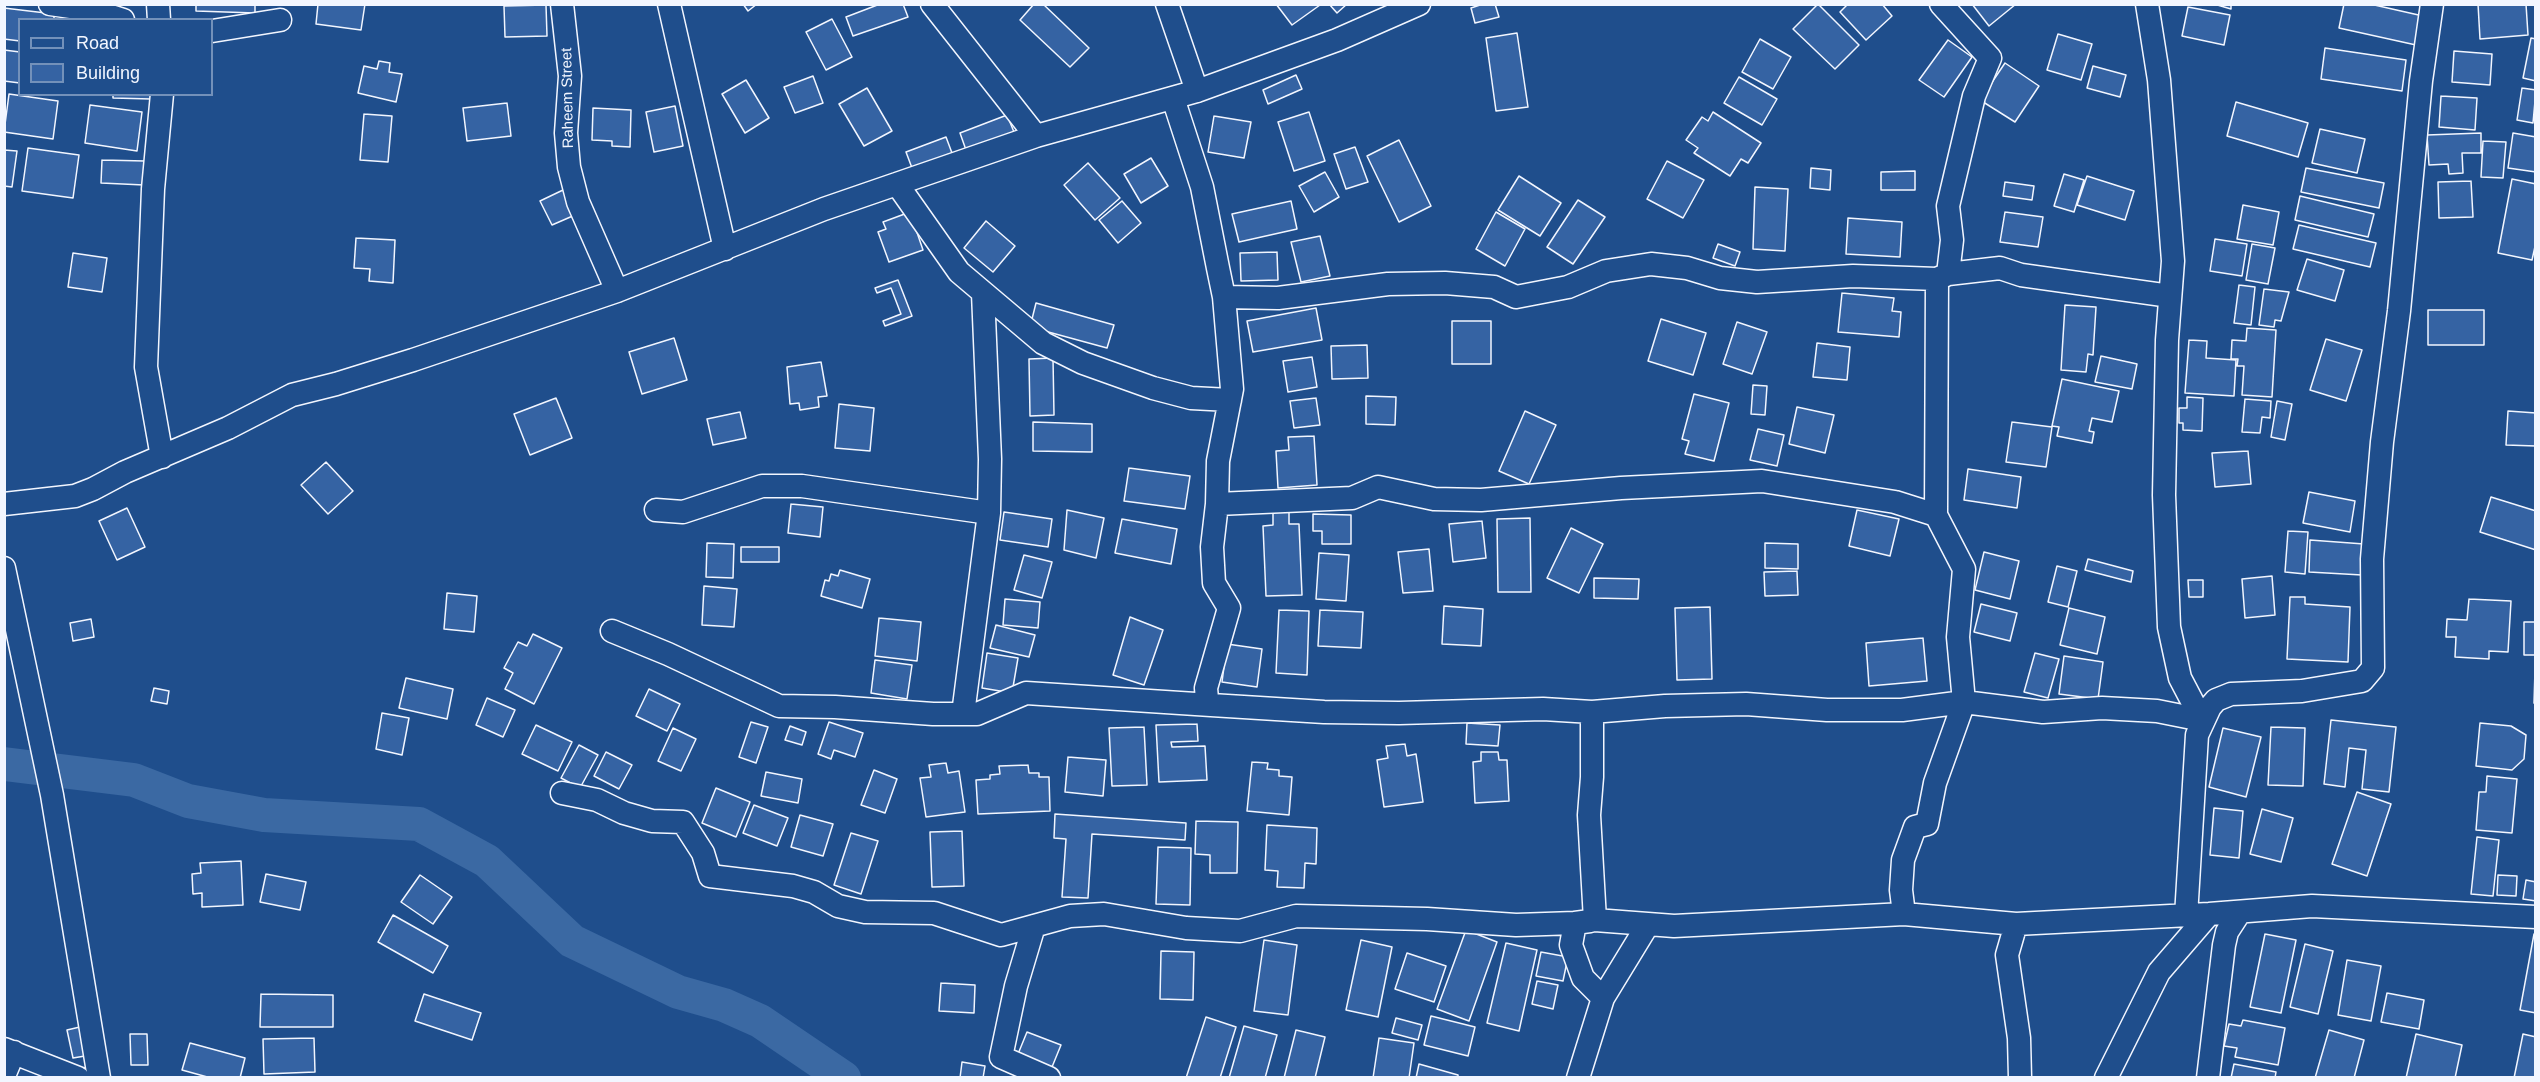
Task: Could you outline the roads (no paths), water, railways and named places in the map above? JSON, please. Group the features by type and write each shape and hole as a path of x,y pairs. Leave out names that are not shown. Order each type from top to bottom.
{"street":[{"path":"50,4 92,10 117,18"},
{"name":"Raheem Street","path":"562,4 570,76 566,133 569,167 578,202 617,291"},
{"path":"669,4 725,249"},
{"path":"932,4 1036,136"},
{"path":"1167,4 1197,91"},
{"path":"4,504 75,495 228,428 292,395 413,360 617,291 824,209 1036,136 1197,91 1336,40 1419,4"},
{"path":"1904,914 1901,891 1903,860 1915,827 1927,824 1935,783 1964,702 1958,637 1964,569 1936,515 1942,276 1952,240 1948,206 1974,96 1990,58 1941,4"},
{"path":"2147,4 2159,80 2173,261 2164,495 2169,627 2180,678 2202,720"},
{"path":"2186,916 2197,735 2202,720 2216,700 2231,694 2338,686 2362,681 2373,668 2373,559 2381,454 2399,311 2421,81 2432,4"},
{"path":"213,31 280,20"},
{"path":"162,96 153,189 146,366 162,458"},
{"path":"1173,98 1202,187 1224,297 1232,388 1218,461 1217,504 1212,547 1215,583 1229,608 1206,688 1210,705"},
{"path":"897,183 959,272 1043,343 1083,363 1172,393 1191,398 1230,400"},
{"path":"1224,297 1278,298 1388,284 1445,283 1494,287 1516,297 1568,287 1606,271 1651,264 1687,268 1720,278 1757,282 1853,276 1942,276 2000,268 2021,275 2170,296"},
{"path":"963,714 989,513 990,459 983,293"},
{"path":"1217,504 1352,498 1378,487 1434,499 1481,500 1621,488 1762,482 1894,502 1936,515"},
{"path":"656,510 683,512 762,486 802,486 989,513"},
{"path":"4,568 52,795 99,1077"},
{"path":"612,630 779,706 977,714 1026,693 1324,712 1399,713 1543,709 1592,712 1665,706 1746,704 1827,710 1902,710 1964,702 2043,712 2102,708 2157,711 2202,720"},
{"path":"1592,712 1592,777 1585,922 1571,945 1583,978 1603,998"},
{"path":"562,793 597,800 624,813 652,821 683,822 702,853 711,876 793,886 814,892 838,906 865,912 934,913 1001,934 1070,916 1104,914 1186,928 1240,931 1296,916 1427,919 1516,925 1585,922 1647,926 1904,914 2016,924 2209,915 2312,906 2535,917"},
{"path":"2208,1077 2224,945 2228,932 2240,912"},
{"path":"2106,1077 2159,972 2209,915"},
{"path":"2016,924 2007,955 2019,1038 2020,1077"},
{"path":"1034,926 1016,986 1000,1058 1049,1077"},
{"path":"1578,1077 1603,998 1647,926"},
{"path":"4,1076 9,1051 78,1077"}],"waterway":[{"path":"4,764 134,780 188,801 264,815 419,824 487,861 572,941 678,992 724,1005 760,1021 844,1078"}]}
